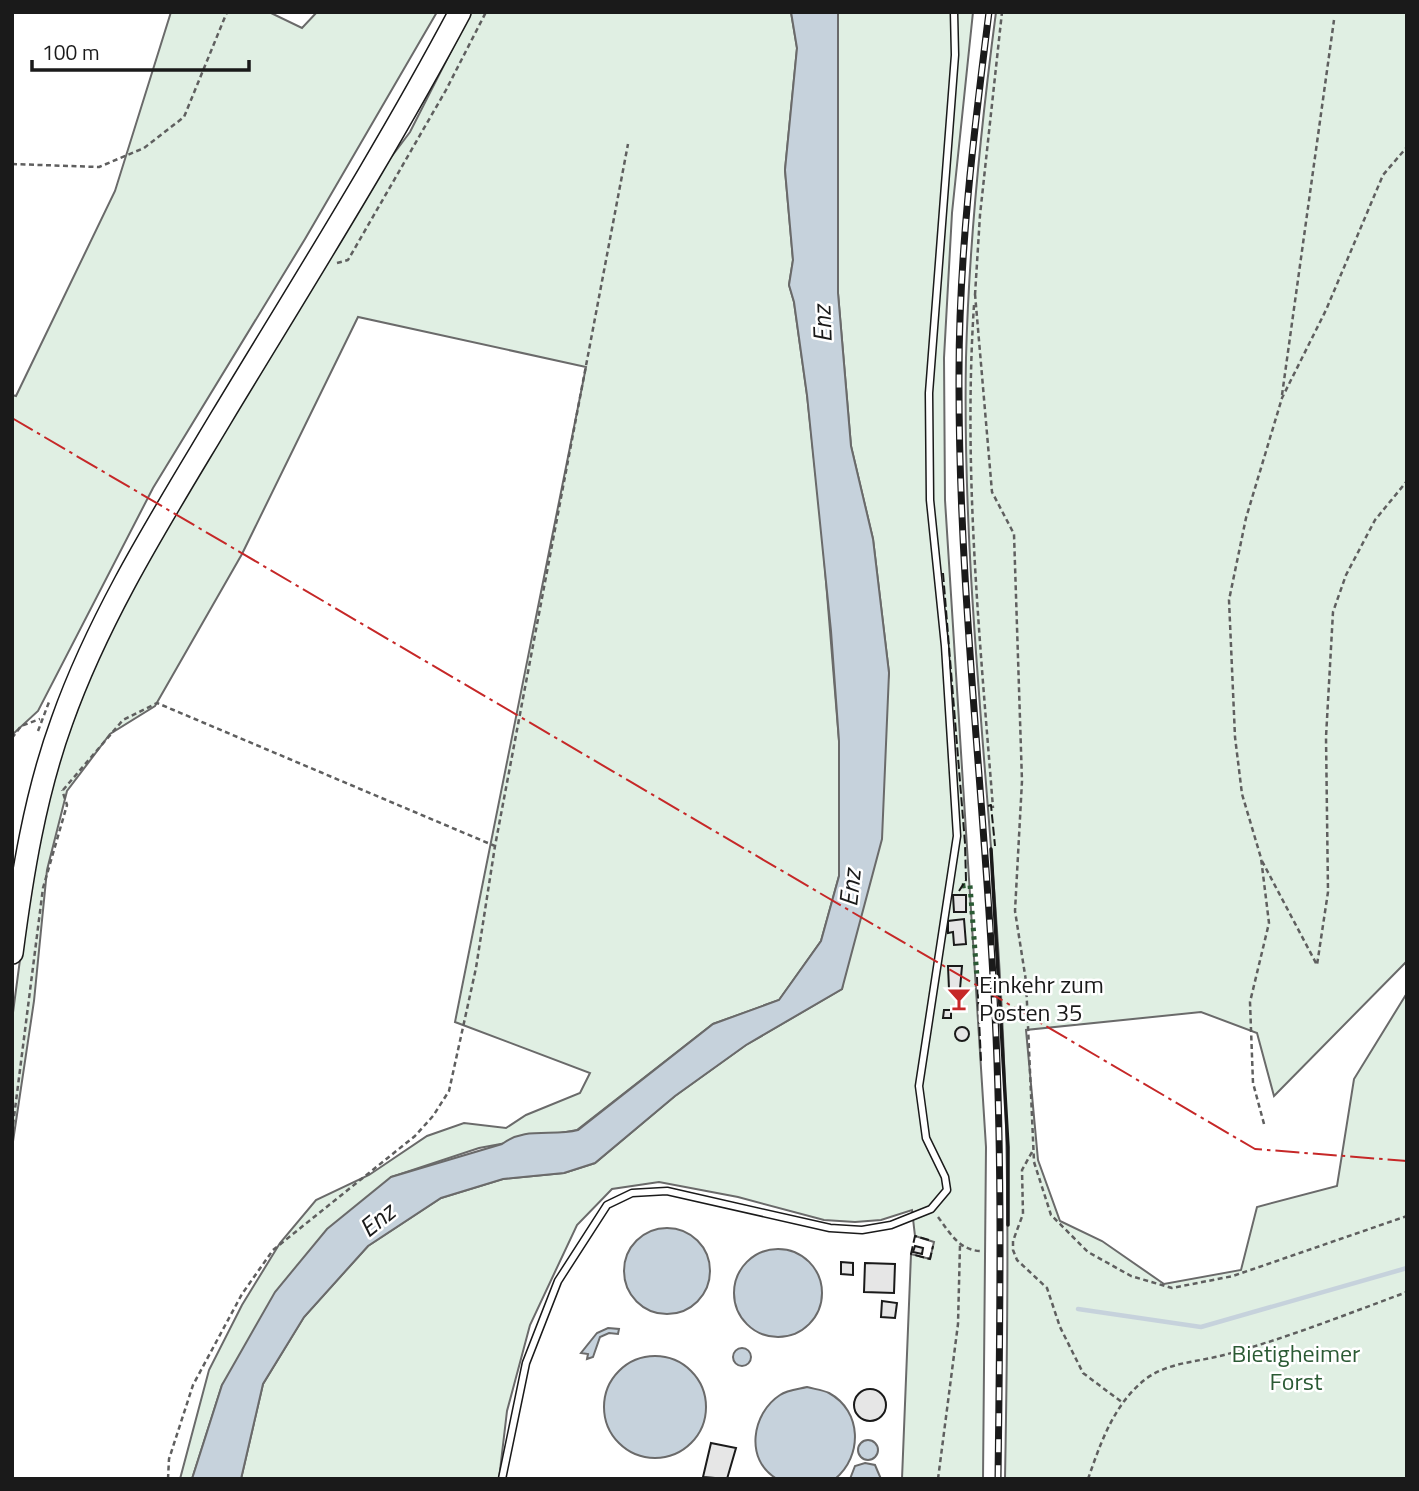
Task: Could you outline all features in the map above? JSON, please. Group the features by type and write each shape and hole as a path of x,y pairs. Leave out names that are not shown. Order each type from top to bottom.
{"main road":[{"path":"12,953 26,860 53,788 61,723 89,658 154,529 317,260 460,12"}],"lane":[{"path":"502,1479 526,1363 558,1282 596,1217 615,1200 642,1191 667,1191 846,1230 891,1225 931,1209 945,1194 946,1177 926,1138 919,1086 957,836 945,646 930,500 929,393 955,55 954,12"}],"path":[{"path":"12,164 99,167 144,148 184,117 227,12"},
{"path":"317,260 338,263 348,260 446,90 486,12"},
{"path":"993,808 972,499 971,359 980,215 1002,12"},
{"path":"1334,20 1282,398 1246,518 1228,600 1242,794 1261,858 1287,914 1317,965 1328,892 1326,737 1333,612 1346,575 1375,520 1407,481"},
{"path":"168,1479 169,1459 193,1385 242,1294 273,1250 415,1136 433,1116 449,1091 477,968 495,846 628,144"},
{"path":"1282,398 1326,310 1383,175 1407,147"},
{"path":"975,294 992,492 1014,534 1022,780 1015,911 1026,981 1033,1151 1051,1215 1071,1238 1088,1252 1131,1276 1172,1287 1233,1276 1407,1216"},
{"path":"12,1133 43,888 67,805 53,788 122,720 157,703 495,846"},
{"path":"12,738 21,726 30,721 41,719 61,723"},
{"path":"1261,858 1269,923 1251,1002 1250,1050 1253,1083 1264,1124"},
{"path":"1033,1151 1022,1170 1023,1214 1013,1241 1013,1250 1017,1261 1047,1287 1060,1328 1083,1373 1123,1403"},
{"path":"931,1209 960,1245 969,1251 980,1251"},
{"path":"938,1479 958,1324 960,1245"},
{"path":"1088,1479 1105,1431 1123,1403 1148,1378 1176,1364 1224,1355 1407,1292"}],"green space":[{"path":"171,12 269,12 302,28 317,12 437,12 305,239 153,488 38,711 12,735 12,395 16,396 115,191"},
{"path":"471,12 791,12 797,48 785,170 793,260 789,285 794,302 807,395 822,532 839,741 839,876 821,941 779,1000 713,1024 577,1130 479,1148 391,1177 222,1385 192,1479 180,1479 209,1370 242,1305 280,1243 316,1200 369,1175 427,1136 464,1123 506,1128 526,1115 580,1093 590,1073 455,1022 586,367 358,317 242,554 155,706 110,734 67,791 47,870 34,1001 12,1148 12,1020 32,869 55,771 92,669 163,527 389,160 410,132"},
{"path":"838,12 973,12 952,213 944,358 945,500 986,1147 983,1479 902,1479 911,1254 930,1259 934,1242 915,1236 912,1210 881,1220 824,1220 738,1197 659,1182 612,1189 577,1225 530,1325 507,1411 499,1479 241,1479 263,1384 304,1317 368,1246 441,1198 503,1179 564,1173 595,1163 675,1096 746,1045 842,989 889,673 873,539 851,446 838,293"},
{"name":"Bietigheimer Forst","path":"996,12 1407,12 1407,961 1274,1096 1257,1033 1201,1012 1026,1030 1038,1160 1060,1221 1102,1241 1164,1284 1241,1270 1257,1207 1337,1186 1354,1079 1407,993 1407,1479 1005,1479 1007,1228 1003,1040 972,590 966,435 966,358 973,228"}],"water":[{"name":"Enz","path":"791,12 838,12 838,293 851,446 873,539 889,673 882,839 842,989 746,1045 675,1096 595,1163 564,1173 503,1179 441,1198 368,1246 304,1317 263,1384 241,1479 192,1479 222,1385 275,1292 327,1229 391,1177 502,1144 520,1135 578,1130 713,1024 779,1000 821,941 839,876 839,741 831,631 807,395 794,302 789,285 793,260 785,170 797,48"},
{"path":"667,1228 691,1235 703,1247 710,1271 703,1295 691,1307 667,1314 643,1307 631,1295 624,1271 631,1247 643,1235"},
{"path":"778,1249 795,1253 809,1262 818,1276 822,1293 818,1310 809,1324 795,1333 778,1337 761,1333 747,1324 738,1310 734,1293 738,1276 747,1262 761,1253"},
{"path":"608,1328 619,1329 618,1334 609,1333 600,1337 593,1357 587,1359 588,1354 581,1353 597,1333"},
{"path":"742,1348 748,1351 751,1357 748,1363 742,1366 736,1363 733,1357 736,1351"},
{"path":"655,1356 674,1360 691,1371 702,1388 706,1407 702,1426 691,1443 674,1454 655,1458 636,1454 619,1443 608,1426 604,1407 608,1388 619,1371 636,1360"},
{"path":"807,1387 829,1393 848,1411 855,1434 851,1458 835,1479 777,1479 767,1471 756,1449 758,1424 770,1403 780,1395"},
{"path":"868,1440 875,1443 878,1450 875,1457 868,1460 861,1457 858,1450 861,1443"},
{"path":"865,1463 875,1465 881,1479 850,1479 855,1466"}],"building":[{"path":"953,895 966,895 966,912 954,912"},
{"path":"964,919 966,944 954,945 953,932 948,933 948,921"},
{"path":"948,966 962,966 960,989 949,989"},
{"path":"944,1010 951,1010 951,1018 943,1018"},
{"path":"962,1027 967,1029 967,1039 962,1041 957,1039 955,1034 957,1029"},
{"path":"915,1246 923,1248 922,1254 913,1252"},
{"path":"841,1262 853,1263 853,1275 841,1274"},
{"path":"865,1263 895,1264 894,1293 864,1292"},
{"path":"882,1301 897,1303 895,1318 881,1317"},
{"path":"870,1389 881,1394 886,1405 881,1416 870,1421 859,1416 854,1405 859,1394"},
{"path":"711,1443 736,1448 727,1479 703,1477"}],"waterway":[{"path":"1078,1309 1201,1327 1407,1268"}],"railway":[{"path":"989,12 965,237 959,373 966,599 996,1040 1000,1228 998,1479"}],"hedge":[{"path":"962,886 970,885 977,977"}],"fence":[{"path":"943,573 965,843 966,880 959,891"},
{"path":"988,806 991,805 995,846"},
{"path":"977,977 981,1061"},
{"path":"929,1240 915,1236 911,1254 930,1259 933,1246"}],"wall":[{"path":"991,849 1008,1147 1008,1225"}],"power":[{"path":"12,418 1255,1149 1407,1161"}],"place":[{"name":"Einkehr zum Posten 35","path":"959,999"}]}
